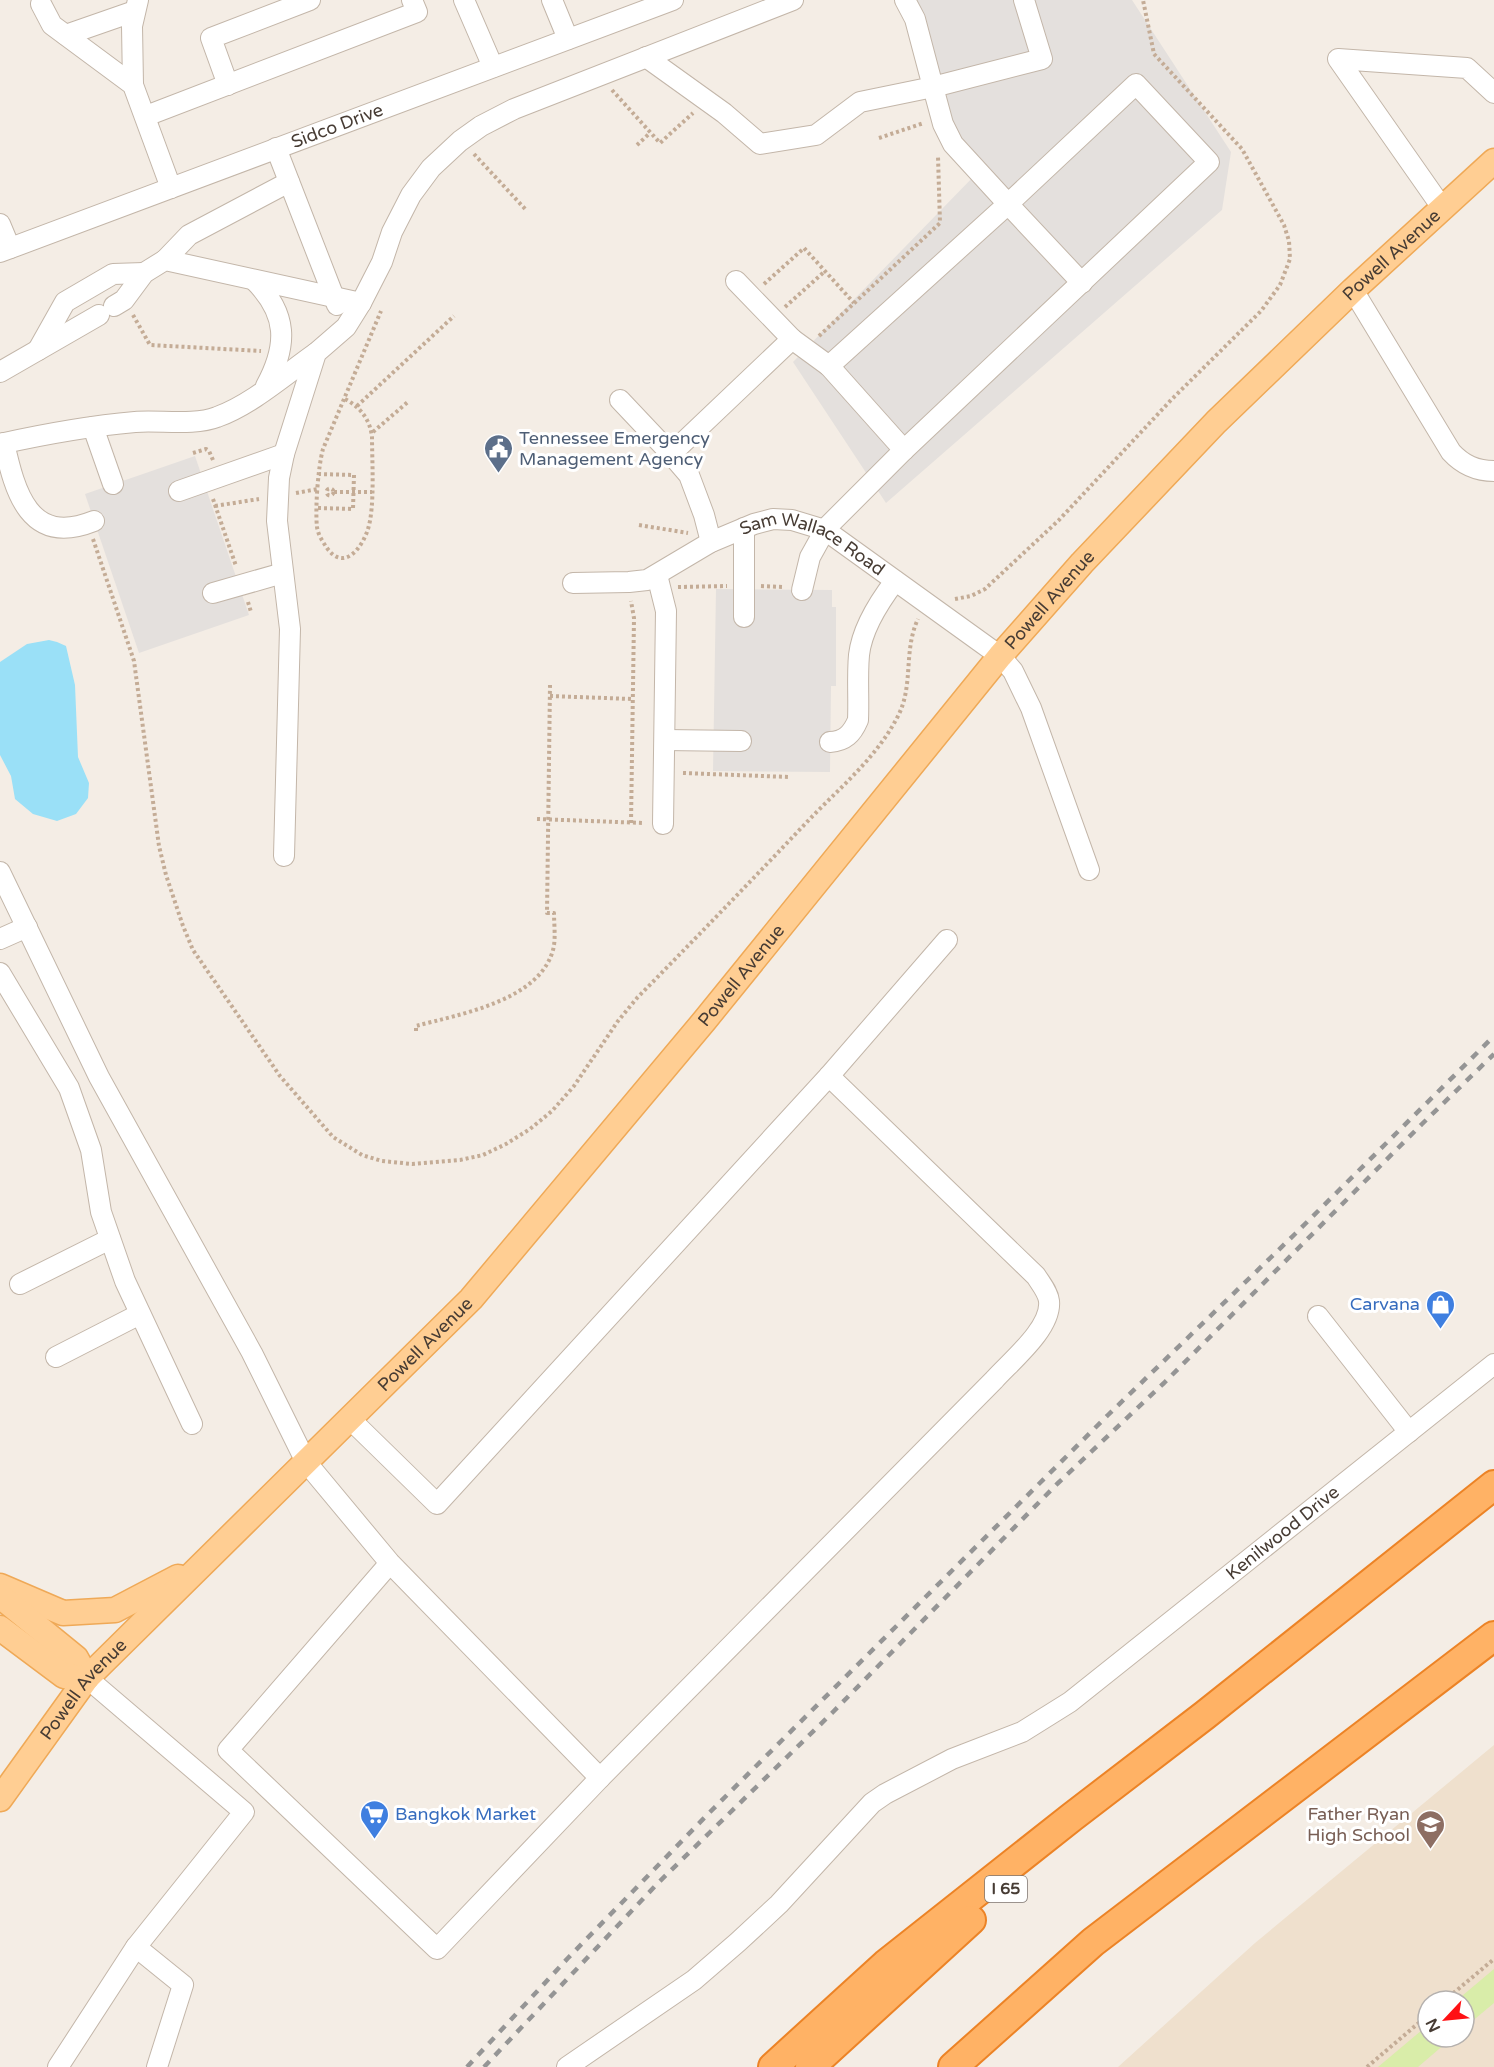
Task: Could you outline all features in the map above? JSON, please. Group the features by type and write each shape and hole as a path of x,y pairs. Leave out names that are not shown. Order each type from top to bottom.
{"highway":[{"name":"I 65","path":"810,2067 943,1944 1205,1715 1494,1485"},
{"path":"953,2067 1094,1942 1494,1636"},
{"path":"773,2067 886,1964 1205,1715"}],"main road":[{"name":"Powell Avenue","path":"0,1799 87,1678 471,1299 705,1020 1000,656 1082,563 1216,422 1353,290 1494,161"},
{"path":"0,1586 63,1613 114,1610 199,1566"},
{"path":"0,1596 76,1658 87,1678"},
{"path":"0,1628 64,1676 87,1678"}],"street":[{"path":"228,85 211,38 310,0"},
{"path":"146,116 417,12 412,0"},
{"path":"464,0 493,67"},
{"path":"552,0 568,39"},
{"name":"Sidco Drive","path":"5,250 673,0"},
{"path":"91,523 67,527 46,523 36,518 26,509 18,495 2,443 133,422 202,421 234,410 316,352 346,327 382,262 392,232 411,195 431,168 461,140 481,126 514,109 793,0"},
{"path":"904,0 915,19 943,124 953,144 1082,283"},
{"path":"646,57 707,101 760,144 816,135 860,102 933,87 1042,59 1024,0"},
{"path":"41,4 52,24 134,85"},
{"path":"66,35 136,6"},
{"path":"136,6 132,26 134,85 171,188"},
{"path":"1443,209 1338,59 1467,68 1494,93"},
{"path":"802,590 810,557 824,530 904,450 1209,162 1136,84 829,366"},
{"path":"276,148 346,327"},
{"path":"0,372 113,307 144,273 165,260 189,235 289,182"},
{"path":"0,224 5,250"},
{"path":"165,260 361,303"},
{"path":"38,350 65,302 113,274 144,273"},
{"path":"254,280 272,300 277,311 282,342 275,370 264,390"},
{"path":"736,281 800,345 829,366 904,450"},
{"path":"1353,290 1451,452 1458,460 1474,469 1494,471"},
{"path":"671,454 800,345"},
{"path":"284,856 290,629 277,521 279,478 284,454 316,352"},
{"path":"620,400 689,476 704,515 710,540"},
{"path":"93,428 113,484"},
{"path":"179,491 284,454"},
{"name":"Sam Wallace Road","path":"573,583 639,582 657,575 710,540 773,519 792,520 824,530 1000,656 1013,671 1031,708 1089,870"},
{"path":"744,528 744,617"},
{"path":"213,593 283,573"},
{"path":"657,575 666,611 663,824"},
{"path":"830,742 844,740 854,729 858,720 860,653 863,639 874,613 895,581"},
{"path":"665,740 741,741"},
{"path":"0,872 99,1077 252,1353 306,1462 390,1563 600,1779"},
{"path":"0,939 27,927"},
{"path":"350,1419 437,1504 829,1076 947,940"},
{"path":"0,973 69,1088 91,1150 101,1212 125,1281 192,1424"},
{"path":"390,1563 228,1750 437,1949 600,1779 994,1380 1040,1331 1047,1318 1048,1295 1036,1276 829,1076"},
{"path":"20,1284 110,1239"},
{"path":"56,1357 140,1314"},
{"path":"1318,1316 1409,1432"},
{"name":"Kenilwood Drive","path":"567,2067 694,1980 738,1942 779,1904 872,1803 952,1759 1022,1732 1070,1702 1494,1364"},
{"path":"87,1678 244,1812"},
{"path":"58,2067 136,1947 266,1786"},
{"path":"136,1947 183,1985 157,2067"}],"path":[{"path":"91,523 134,661 161,856 174,901 194,950 280,1076 319,1123 347,1147 382,1161 412,1164 436,1163 483,1155 514,1139 552,1111 574,1086 618,1021 638,998 852,778 885,737 898,716 906,697 911,638 923,611 938,598 955,599 971,596 985,589 1006,571 1059,520 1172,399 1261,311 1280,285 1290,259 1289,241 1284,225 1242,149 1154,54 1143,0"},
{"path":"616,83 608,86 660,143 707,101"},
{"path":"637,145 650,133"},
{"path":"461,140 527,211"},
{"path":"800,345 816,338 940,223 938,147"},
{"path":"771,292 764,285 804,248 854,303"},
{"path":"778,300 785,307 825,271"},
{"path":"113,307 150,345 280,352"},
{"path":"345,399 357,406 372,433 372,492 371,515 366,535 356,552 345,558 333,555 324,544 317,529 319,474 323,449 382,309"},
{"path":"357,406 454,316"},
{"path":"372,433 409,401"},
{"path":"193,453 206,449 211,455 214,468 204,475 251,612"},
{"path":"318,508 353,509 354,475 319,474"},
{"path":"334,492 372,492"},
{"path":"639,525 710,540"},
{"path":"630,597 634,618 631,823"},
{"path":"416,1031 416,1026 472,1010 519,992 535,978 550,957 554,943 554,913 547,913 550,685"},
{"path":"550,696 632,699"},
{"path":"664,772 789,777"},
{"path":"537,819 663,824"},
{"path":"1458,1989 1494,1959"},
{"path":"1367,2067 1416,2025"}],"shaded area":[{"path":"897,0 1132,0 1231,152 1222,210 886,503 793,362 977,173"},
{"path":"195,456 249,615 139,653 85,494"},
{"path":"716,589 832,590 832,607 836,607 836,686 831,686 830,772 713,771"},
{"name":"Father Ryan High School","path":"1494,1745 1494,2067 1118,2067 1255,1943"}],"green space":[{"path":"1494,1969 1494,2003 1476,2018 1476,1989 1470,1989"},
{"path":"1416,2035 1416,2049 1439,2049 1418,2067 1378,2067"}],"water":[{"path":"49,640 66,646 75,685 78,757 89,783 88,798 76,814 57,821 33,814 15,799 11,776 0,755 0,662 27,644"}],"railway":[{"path":"467,2067 568,1958 710,1812 1108,1415 1295,1234 1494,1036"},
{"path":"484,2067 658,1883 832,1713 1057,1484 1164,1383 1494,1054"}],"place":[{"name":"Tennessee Emergency Management Agency","path":"498,474"},
{"name":"Carvana","path":"1441,1330"},
{"name":"Bangkok Market","path":"374,1840"},
{"name":"Father Ryan High School","path":"1431,1850"}]}
